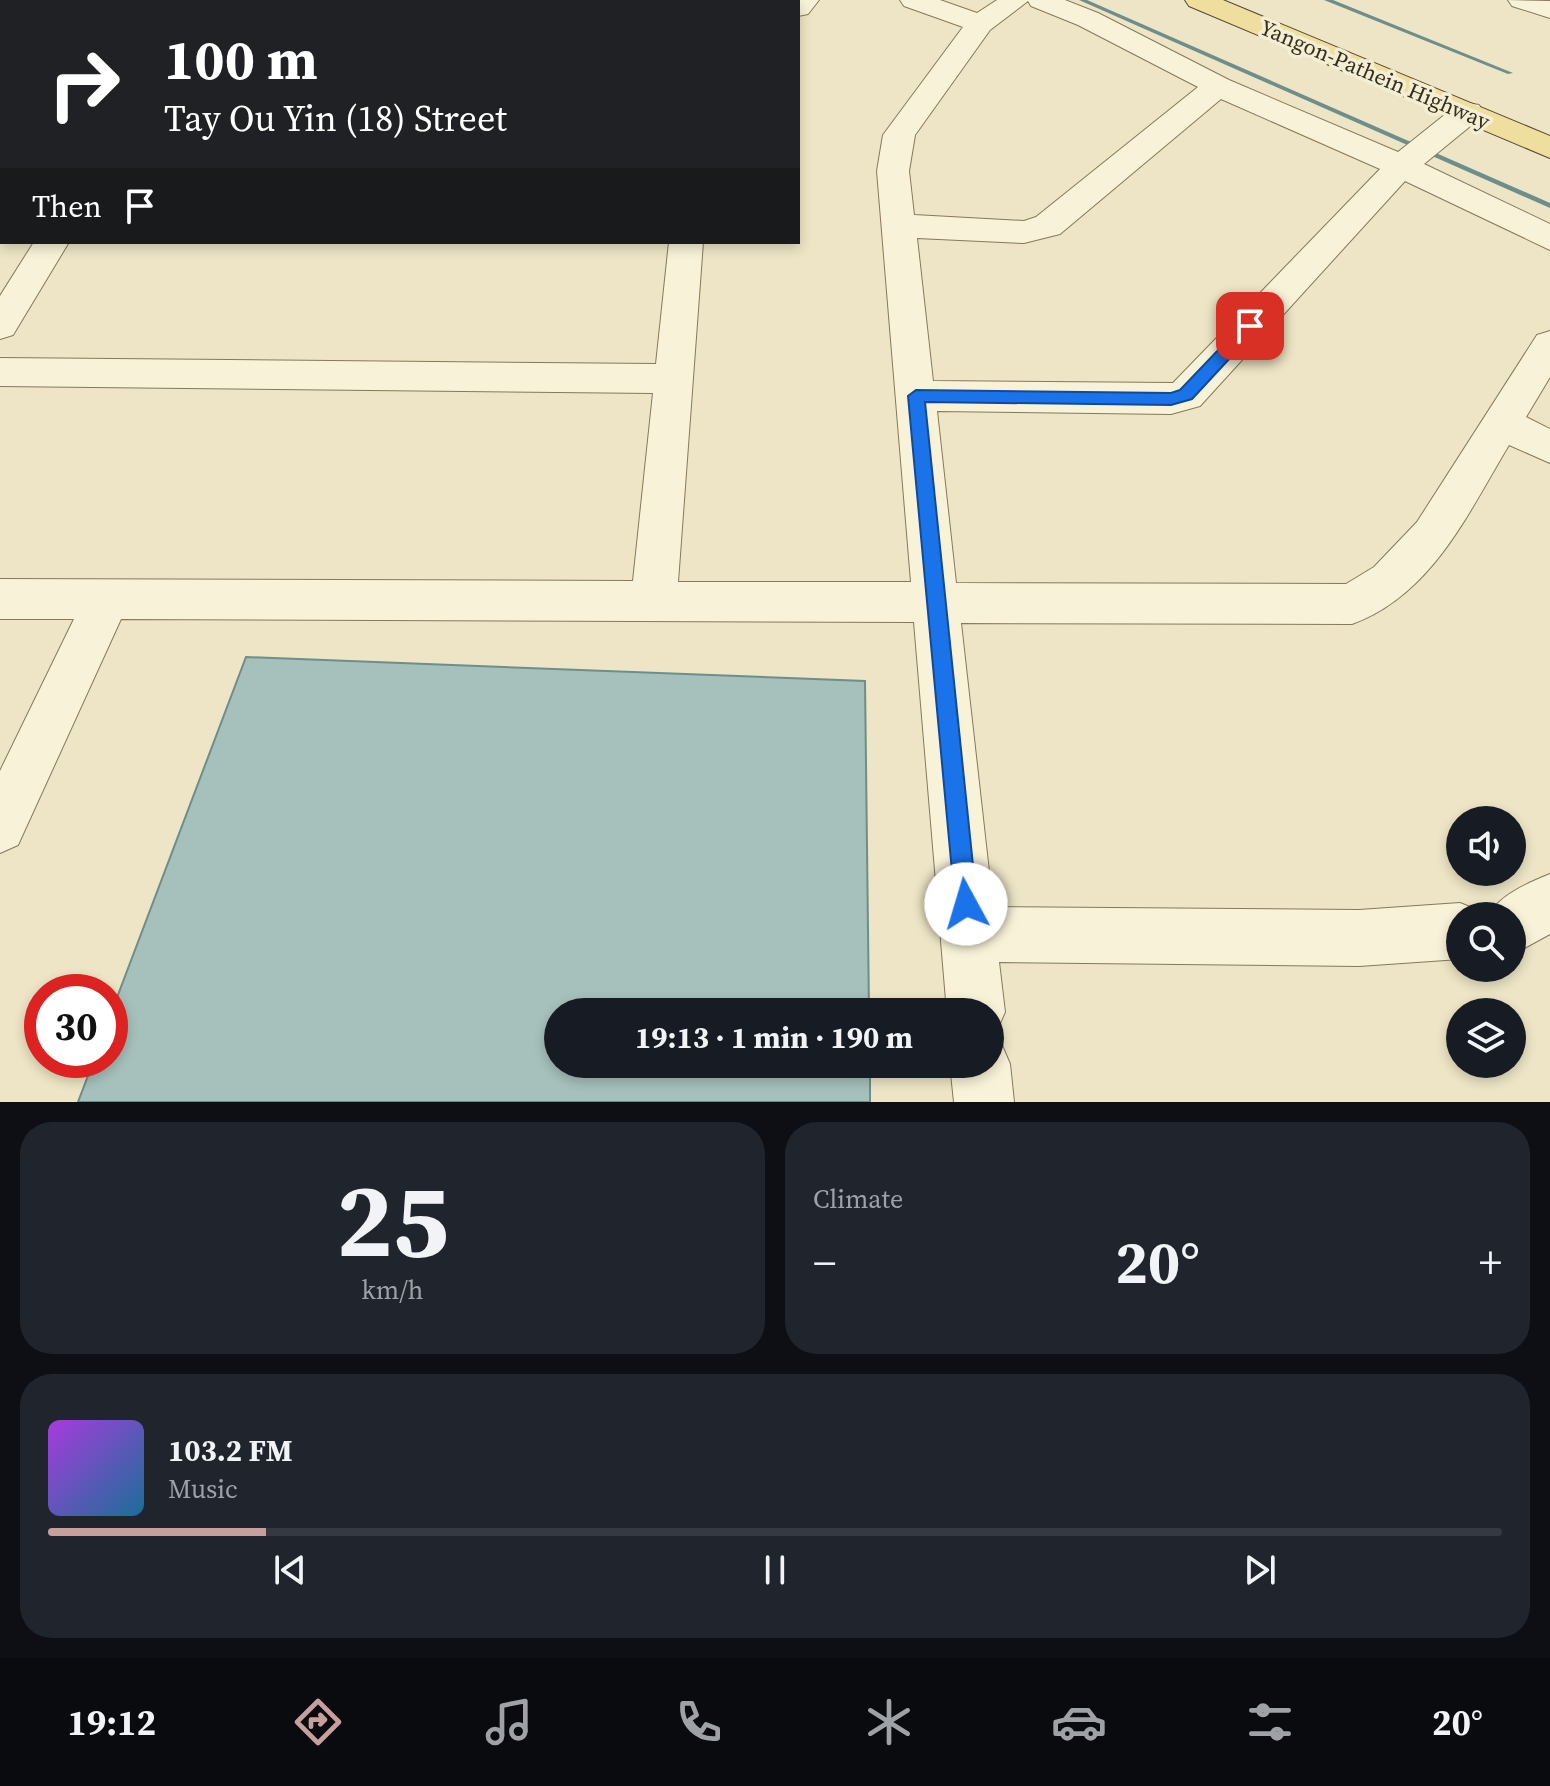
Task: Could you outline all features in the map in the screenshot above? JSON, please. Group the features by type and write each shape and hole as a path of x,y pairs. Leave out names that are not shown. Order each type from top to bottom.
{"main road":[{"name":"Yangon-Pathein Highway","path":"1199,0 1550,148"},
{"name":"Yangon-Pathein Highway","path":"1243,0 1550,126"}],"street":[{"path":"914,0 980,24"},
{"path":"975,998 893,171 899,135 980,24 1015,0"},
{"path":"1041,0 1088,19 1218,86 1401,166 1550,238"},
{"path":"1522,0 1550,10"},
{"path":"900,226 1024,232 1048,226 1218,86"},
{"path":"916,396 1171,399 1186,395 1401,166 1468,112"},
{"path":"0,326 51,244"},
{"path":"654,602 686,244"},
{"path":"0,599 934,600 1352,604 1390,581 1432,535 1550,345"},
{"path":"0,372 676,379"},
{"path":"1502,423 1550,447"},
{"path":"0,827 107,599"},
{"path":"1526,917 1550,901"},
{"path":"969,934 1359,938 1446,932"},
{"path":"981,1078 984,1102"}],"water":[{"path":"246,657 865,681 869,998 544,998 544,1078 870,1078 870,1102 78,1102 87,1078 128,1078 126,974"}],"waterway":[{"path":"1082,0 1550,206"},
{"path":"1327,0 1510,73"}],"route":[{"path":"966,904 916,396 1171,399 1186,395 1250,326"}]}
